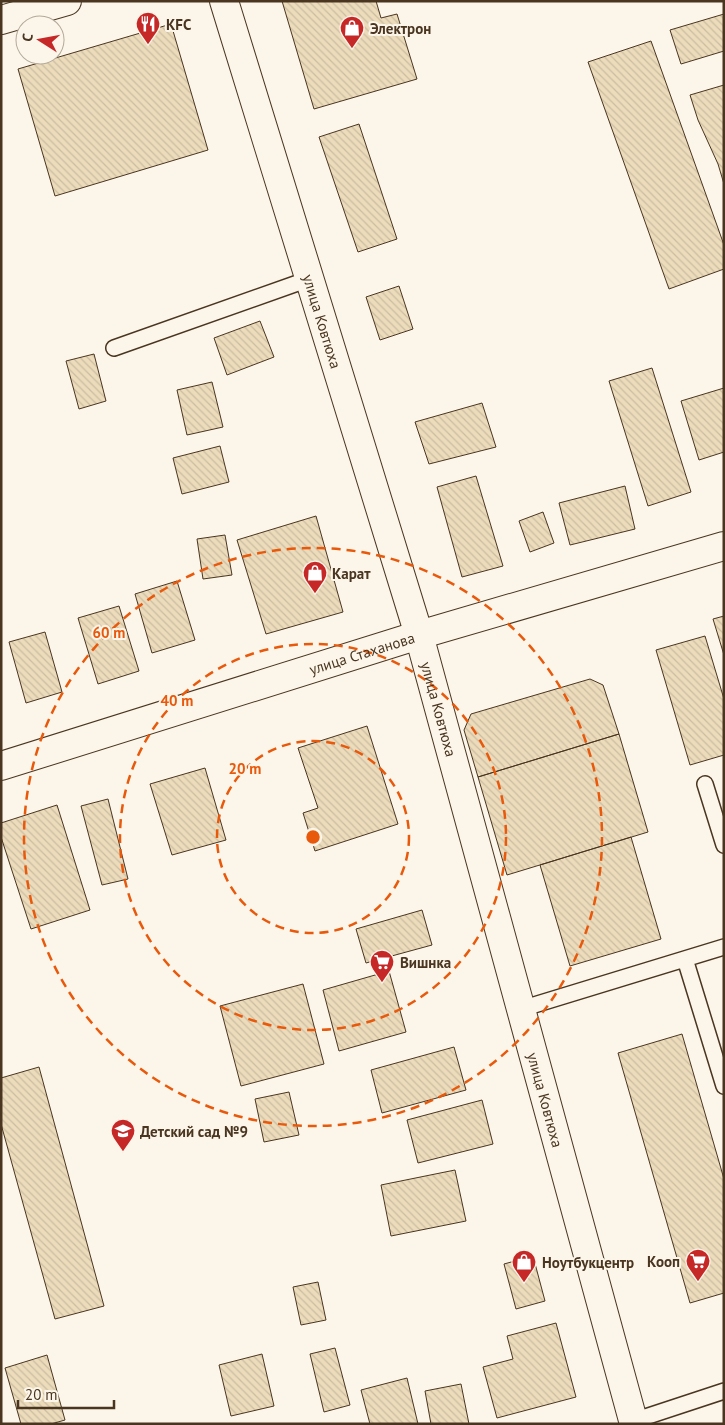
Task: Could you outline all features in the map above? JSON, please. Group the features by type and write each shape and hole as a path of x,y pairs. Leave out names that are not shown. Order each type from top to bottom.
{"main road":[{"path":"1,20 67,1"},
{"name":"улица Ковтюха","path":"224,1 418,635 521,1009 630,1423"},
{"name":"улица Стаханова","path":"1,766 418,635 724,546"}],"lane":[{"path":"114,348 309,279"},
{"path":"705,784 724,845"},
{"path":"521,1009 724,947"},
{"path":"685,959 724,1086"},
{"path":"630,1423 724,1391"}],"building":[{"name":"Электрон","path":"282,1 376,1 381,18 397,14 417,79 314,109"},
{"path":"724,14 724,51 681,64 670,30"},
{"path":"171,24 208,150 55,196 18,69 32,65 65,65 65,55"},
{"path":"651,41 724,245 724,269 669,289 588,62"},
{"path":"724,85 724,184 718,164 698,120 690,95"},
{"path":"359,124 397,239 358,252 319,137"},
{"path":"399,286 413,329 380,340 366,297"},
{"path":"260,321 274,357 227,375 214,338"},
{"path":"94,354 106,401 79,409 66,361"},
{"path":"652,368 691,492 648,506 609,381"},
{"path":"212,382 223,427 187,435 177,390"},
{"path":"724,388 724,452 699,460 681,401"},
{"path":"482,403 496,447 429,464 415,422"},
{"path":"220,446 229,482 182,494 173,458"},
{"path":"476,476 503,566 462,577 437,487"},
{"path":"625,486 635,529 570,545 559,503"},
{"path":"543,512 554,543 530,552 519,521"},
{"path":"316,516 343,612 266,634 237,540"},
{"path":"225,535 232,575 203,579 197,539"},
{"path":"177,581 195,640 152,653 135,594"},
{"path":"119,606 139,671 98,684 78,618"},
{"path":"724,616 724,655 713,619"},
{"path":"45,632 62,692 26,703 9,642"},
{"path":"705,636 724,699 724,755 690,765 656,650"},
{"path":"590,679 603,685 619,734 478,777 464,730 471,714"},
{"path":"367,726 398,824 315,851 303,813 318,808 298,748"},
{"path":"619,734 648,832 507,875 478,777"},
{"path":"205,768 226,840 172,855 150,784"},
{"path":"108,799 128,879 102,885 81,806"},
{"path":"57,805 90,910 31,929 1,837 1,823"},
{"path":"631,837 661,939 570,966 540,865"},
{"path":"422,910 432,945 366,963 356,929"},
{"path":"389,971 406,1032 339,1051 323,990"},
{"path":"303,984 324,1064 241,1086 220,1006"},
{"path":"682,1034 724,1179 724,1293 690,1303 618,1053"},
{"path":"454,1047 466,1090 382,1113 371,1070"},
{"path":"39,1067 104,1306 55,1319 1,1124 1,1078"},
{"path":"289,1092 299,1135 264,1142 255,1099"},
{"path":"482,1100 493,1144 418,1163 407,1120"},
{"path":"455,1170 466,1221 391,1236 381,1185"},
{"name":"Ноутбукцентр","path":"533,1256 545,1301 516,1309 504,1264"},
{"path":"318,1282 326,1320 301,1325 293,1287"},
{"path":"556,1323 576,1397 497,1418 483,1367 513,1359 507,1336"},
{"path":"335,1348 350,1405 324,1412 310,1354"},
{"path":"262,1354 274,1406 231,1416 219,1365"},
{"path":"47,1355 65,1420 51,1424 21,1424 5,1368"},
{"path":"407,1378 418,1424 370,1424 361,1390"},
{"path":"461,1384 469,1424 431,1424 425,1391"}],"place":[{"name":"KFC","path":"148,45"},
{"name":"Электрон","path":"352,49"},
{"name":"Карат","path":"315,594"},
{"name":"Вишнка","path":"382,983"},
{"name":"Детский сад №9","path":"123,1152"},
{"name":"Кооп","path":"698,1282"},
{"name":"Ноутбукцентр","path":"524,1283"}]}
